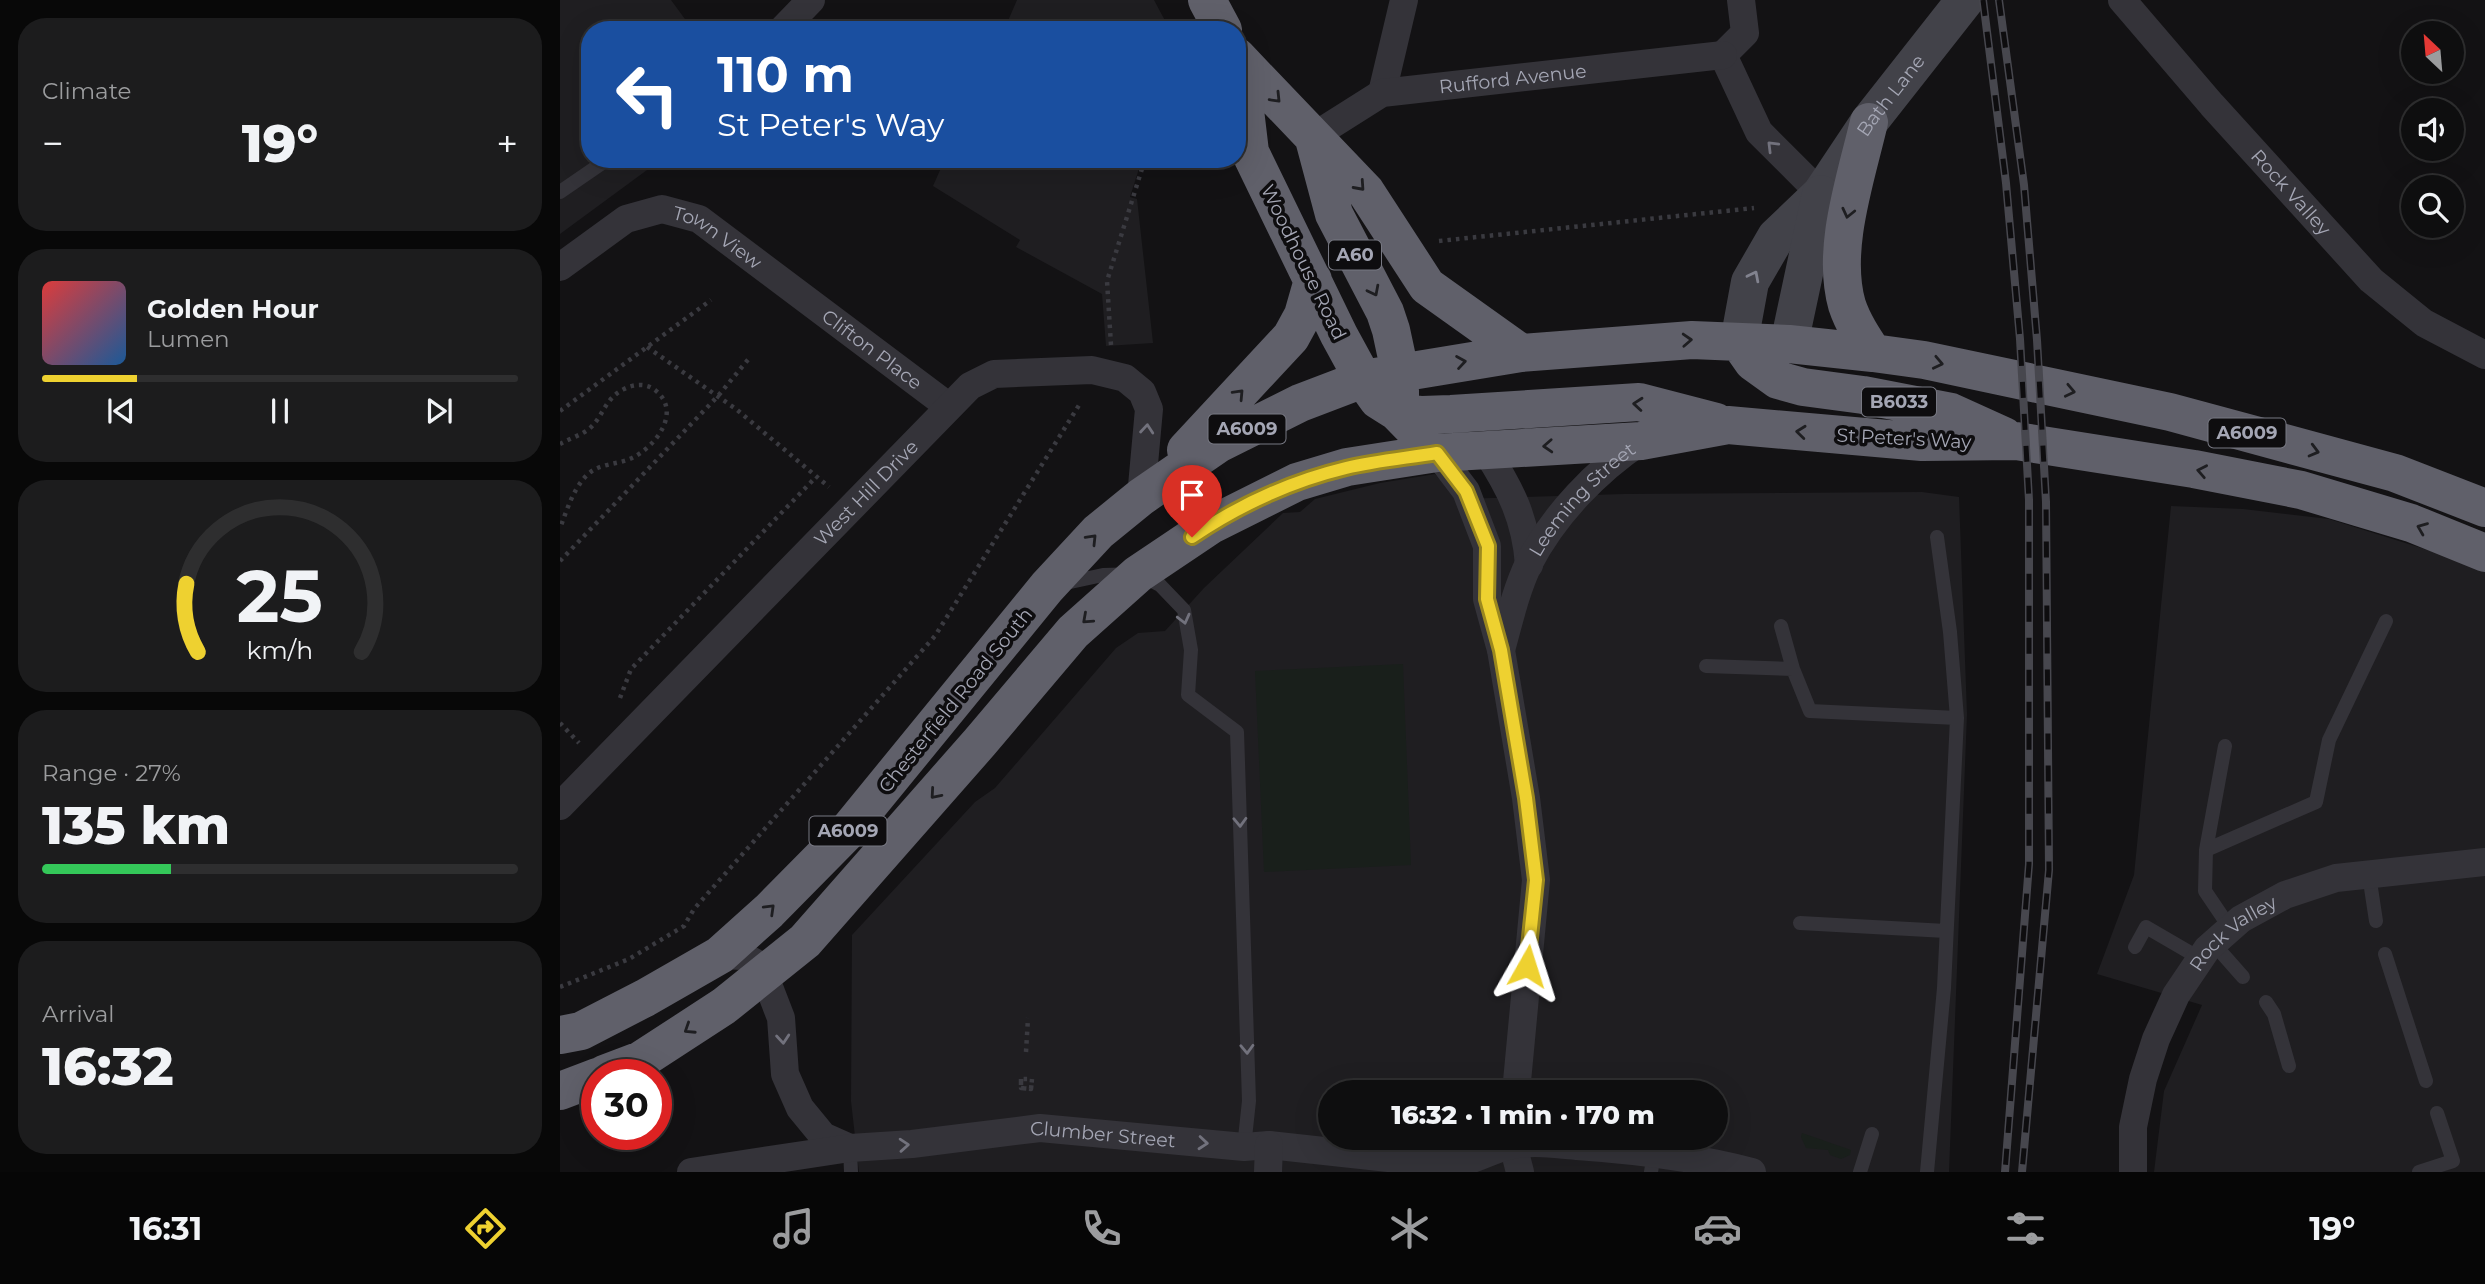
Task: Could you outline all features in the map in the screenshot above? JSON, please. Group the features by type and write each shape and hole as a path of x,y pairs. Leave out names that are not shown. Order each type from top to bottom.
{"highway":[{"name":"Woodhouse Road","path":"1207,0 1218,21"},
{"name":"Woodhouse Road","path":"1246,63 1366,192 1427,286 1521,353"},
{"path":"1869,122 1843,236 1844,292 1848,308 1858,332 1873,353"},
{"name":"Woodhouse Road","path":"1246,128 1250,152 1363,379 1378,400 1397,412 1437,453"},
{"name":"A60","path":"1314,136 1334,214 1385,312 1400,372"},
{"path":"1141,497 1288,340 1303,315 1313,280"},
{"name":"A6009","path":"1363,379 1521,353 1692,340 1739,342"},
{"name":"B6033","path":"1739,342 1752,362 1784,362 1803,387 1863,395 1951,412 2016,441"},
{"name":"A6009","path":"1784,362 1873,353 1924,360 2170,412 2395,473 2485,508"},
{"path":"1397,412 1451,414 1639,402 1728,425 1766,395 1784,362"},
{"path":"1330,472 1379,440 1397,412 1401,393 1400,372"},
{"path":"1400,372 1451,414 1486,451"},
{"name":"Chesterfield Road South","path":"560,1035 581,1031 720,955 769,911 846,833 1047,587 1098,533 1141,497 1218,444 1300,403 1363,379"},
{"name":"St Peter's Way","path":"1330,472 1437,453 1641,441 1728,425 1923,442 2016,441 2194,469 2301,490 2411,523 2485,553"},
{"name":"A6009","path":"642,1059 724,1006 805,941 1073,632 1138,574 1210,525 1297,482 1330,472"},
{"path":"560,1091 581,1083"}],"main road":[{"name":"Bath Lane","path":"1739,342 1750,282 1776,237 1821,194 1869,122 1965,0"},
{"name":"Bath Lane","path":"1784,362 1821,194"}],"street":[{"path":"791,21 811,0"},
{"path":"1382,93 1404,0"},
{"path":"1741,0 1745,33 1723,55 1759,132 1821,194"},
{"name":"Rock Valley","path":"2122,0 2212,105 2371,280 2424,323 2485,355"},
{"name":"Rufford Avenue","path":"1314,136 1382,93 1723,55"},
{"name":"Town View","path":"560,267 626,219 662,209 699,219 798,294"},
{"name":"Clifton Place","path":"798,294 948,406"},
{"name":"West Hill Drive","path":"560,806 970,386 994,374 1092,370 1125,378 1142,392 1149,410 1141,497"},
{"name":"Leeming Street","path":"1501,650 1529,565 1547,533 1613,460 1641,441"},
{"name":"Leeming Street","path":"1486,451 1513,496 1528,542 1529,565"},
{"name":"Leeming Street","path":"1437,453 1466,491 1488,546 1487,599 1501,650 1526,798 1536,880 1517,1080"},
{"name":"Rock Valley","path":"2133,1172 2133,1127 2143,1079 2156,1039 2176,995 2215,943 2241,919 2285,895 2336,878 2485,862"},
{"path":"720,955 743,956 754,962 764,974 781,1018 785,1074 800,1108 823,1136 850,1160"},
{"name":"Clumber Street","path":"691,1172 850,1160 912,1144 1040,1128 1260,1155 1385,1165 1452,1165 1493,1150"},
{"path":"1515,1150 1520,1172"},
{"name":"Clumber Street","path":"1591,1150 1652,1163 1713,1162 1752,1172"}],"lane":[{"path":"560,192 595,168"},
{"path":"1927,1172 1944,988 1957,718 1950,632 1937,537"},
{"path":"1047,587 1103,575 1138,574 1160,585 1184,610 1191,650 1188,695 1237,732 1249,1101 1260,1155"},
{"path":"2206,850 2316,802 2329,740 2386,621"},
{"path":"1781,626 1793,669 1810,711 1957,718"},
{"path":"1706,666 1793,669"},
{"path":"2225,746 2206,850 2205,891 2215,943 2243,977"},
{"path":"2369,875 2376,921"},
{"path":"1800,923 1946,931"},
{"path":"2135,947 2146,927 2215,943"},
{"path":"2385,954 2426,1081"},
{"path":"2266,1002 2274,1014 2289,1066"},
{"path":"2419,1172 2453,1161 2437,1113"},
{"path":"1860,1172 1872,1134"}],"path":[{"path":"1111,350 1107,281 1142,168"},
{"path":"1439,241 1755,208"},
{"path":"560,411 711,300"},
{"path":"648,346 718,396 852,506"},
{"path":"560,561 718,396 751,356"},
{"path":"560,444 589,429 611,396 627,388 639,384 654,389 664,401 668,416 661,433 644,451 629,459 595,468 585,476 575,491 560,528"},
{"path":"560,988 629,959 684,926 694,909 935,636 1081,401"},
{"path":"619,699 631,669 815,478"},
{"path":"1027,1052 1028,1018"},
{"path":"1031,1088 1032,1079"}],"shaded area":[{"path":"560,0 671,0 686,21 581,21 581,168 650,168 560,234"},
{"path":"1017,0 1154,0 1165,21 1008,21"},
{"path":"941,168 1139,168 1130,197 1137,199 1153,343 1106,346 1102,294 1016,247 1020,240 933,186"},
{"path":"1435,474 1459,499 1624,494 1922,492 1959,497 1967,714 1949,1172 859,1172 851,1101 852,935 975,802 995,788 1116,648 1138,633 1165,631 1204,588 1283,513 1300,512 1315,499 1380,483"},
{"path":"2171,506 2243,509 2329,519 2485,568 2485,1172 2154,1172 2164,1091 2202,1005 2097,974 2134,875"},
{"path":"1403,664 1411,865 1264,872 1255,671"},
{"path":"1802,1133 1851,1150 1850,1155 1841,1159 1830,1155 1828,1150 1806,1148"}],"railway":[{"path":"1983,0 2006,183 2020,339 2029,500 2029,864 2005,1172"},
{"path":"1999,0 2024,185 2037,340 2046,502 2049,870 2022,1172"}],"route":[{"path":"1192,537 1210,525 1297,482 1347,467 1437,453 1466,491 1488,546 1487,599 1501,650 1526,798 1536,880 1527,966"}]}
